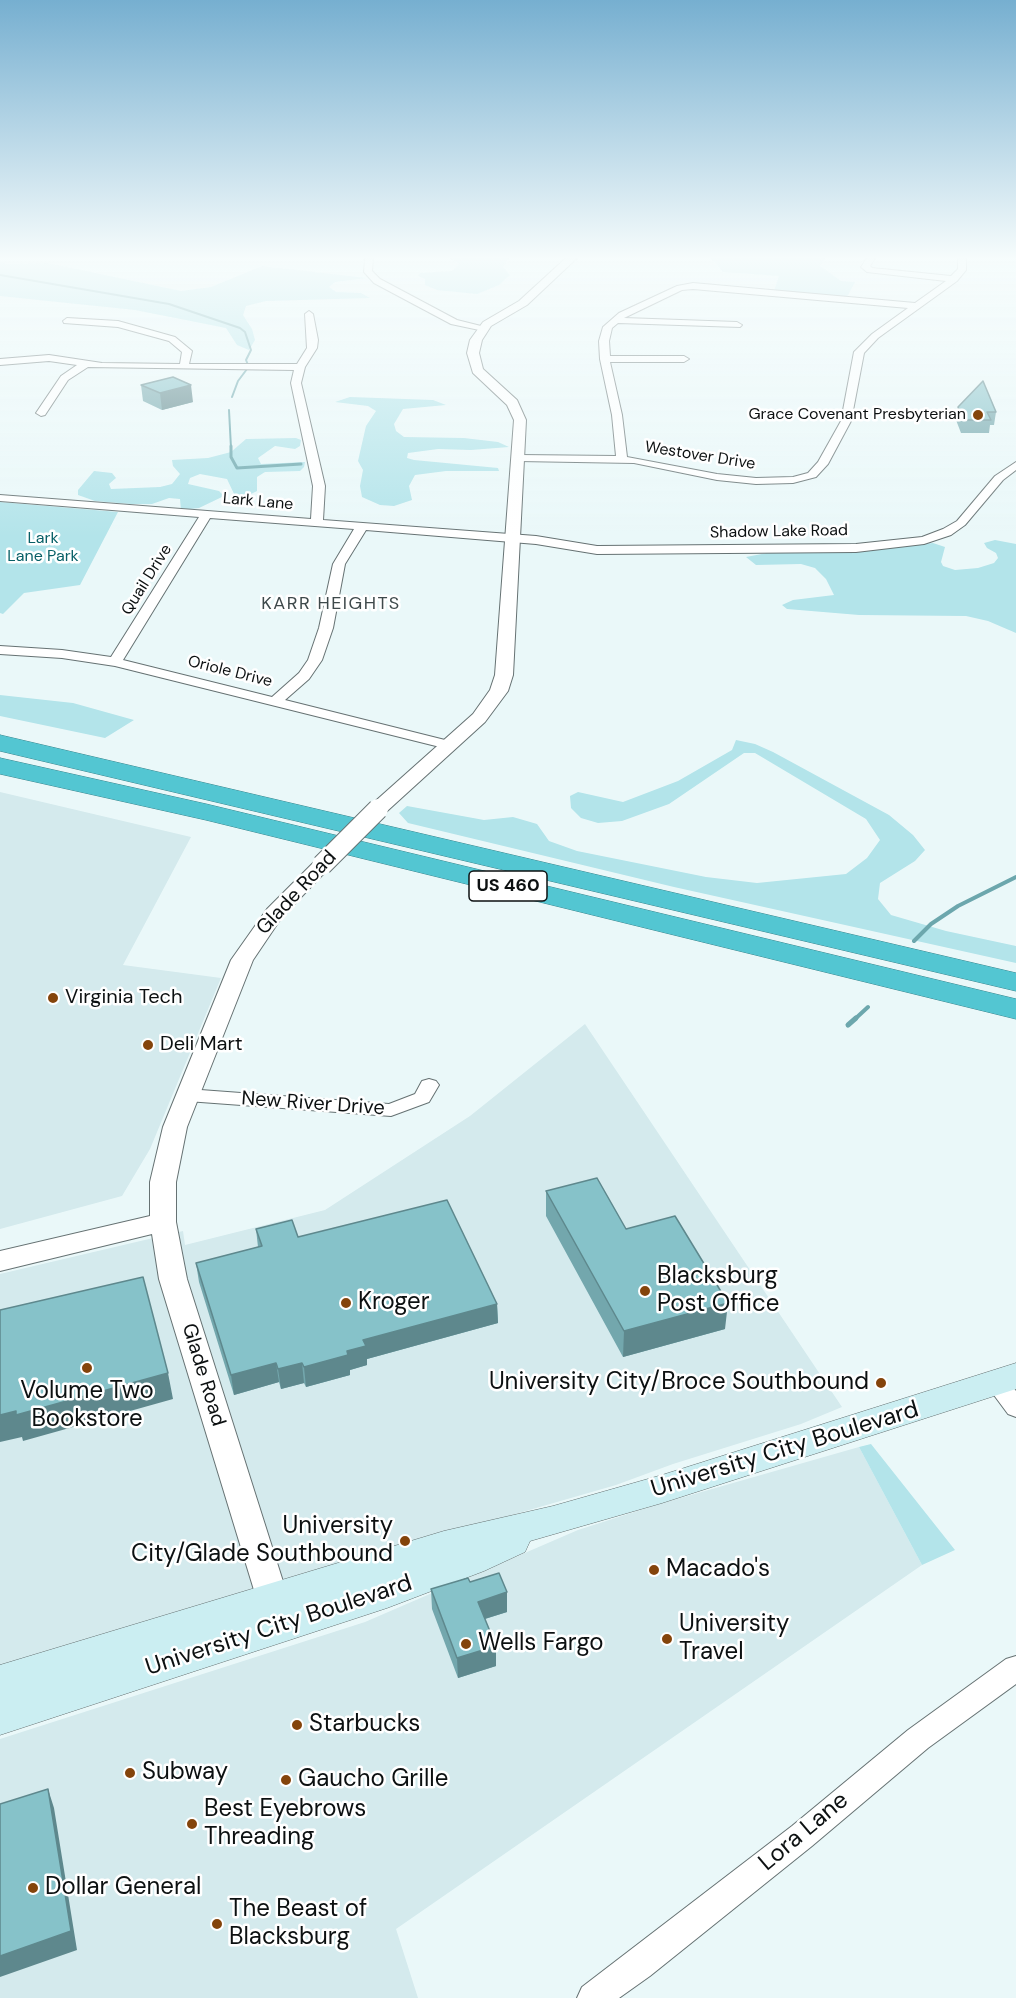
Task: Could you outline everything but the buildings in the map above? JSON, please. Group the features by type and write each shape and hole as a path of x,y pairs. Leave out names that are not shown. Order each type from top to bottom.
{"highway":[{"name":"US 460","path":"0,743 143,774 1016,982"},
{"name":"US 460","path":"0,766 194,810 1016,1009"}],"main road":[{"name":"University City Boulevard","path":"0,1682 471,1560 553,1521 1010,1389"},
{"name":"University City Boulevard","path":"0,1717 277,1612"}],"street":[{"path":"184,367 187,351"},
{"path":"310,351 300,367 296,383 319,486 316,523"},
{"name":"Glade Road","path":"277,1612 173,1279 163,1222 163,1182 167,1157 188,1095 231,985 251,942 286,899 378,809 488,707 504,675 520,420 518,410 505,394 482,377 474,363 475,351"},
{"path":"605,351 622,459"},
{"name":"Westover Drive","path":"519,458 622,459 657,463 738,480 787,480 812,475 823,464 846,421 852,400 860,351"},
{"path":"0,362 49,358 84,365 300,367"},
{"path":"605,359 684,359"},
{"path":"42,413 64,378 84,365"},
{"name":"Shadow Lake Road","path":"513,539 616,551 889,546 924,540 947,532 961,523 999,478 1016,465"},
{"name":"Lark Lane","path":"0,498 513,539"},
{"name":"Quail Drive","path":"116,662 207,514"},
{"path":"274,702 304,676 315,660 326,628 339,564 362,527"},
{"name":"Oriole Drive","path":"0,650 62,654 116,662 448,745"},
{"name":"New River Drive","path":"188,1095 391,1110 422,1098 429,1085"},
{"path":"0,1261 163,1222"},
{"name":"Lora Lane","path":"593,1998 648,1958 802,1836 910,1745 1016,1668"}],"shaded area":[{"name":"Virginia Tech","path":"0,792 191,837 123,965 221,978 150,1149 122,1196 0,1229"},
{"path":"585,1024 842,1407 801,1424 673,1464 616,1485 328,1568 0,1669 0,1274 183,1231 185,1245 325,1210 470,1116"},
{"path":"859,1447 922,1565 396,1929 418,1998 0,1998 0,1739 365,1622 578,1530 656,1505"}],"green space":[{"path":"350,397 433,400 446,405 403,409 394,424 396,431 404,437 464,438 498,442 509,447 471,450 438,449 408,453 407,458 414,460 498,468 499,471 446,471 415,475 409,486 412,500 394,506 380,505 362,497 360,486 363,470 358,461 366,426 376,411 368,406 335,402"},
{"path":"296,438 301,440 300,446 295,449 275,446 258,458 261,464 305,462 304,467 300,471 265,472 257,477 257,491 247,496 235,496 227,479 200,474 190,478 188,484 219,491 224,496 199,508 181,510 180,499 169,498 152,504 131,504 95,501 78,495 78,490 94,471 112,473 116,478 109,484 111,489 160,487 172,484 180,474 173,466 172,460 208,458 231,452 246,439"},
{"name":"Lark Lane Park","path":"0,502 118,512 80,585 24,593 3,614 0,613"},
{"path":"995,540 1016,544 1016,633 988,621 966,616 859,615 787,609 782,605 793,600 834,595 826,579 815,568 801,564 756,565 746,557 767,553 833,553 933,543 945,547 941,562 943,566 955,570 978,568 994,563 998,558 996,553 987,548 984,543"},
{"path":"0,695 73,703 134,720 105,738 0,716"},
{"path":"736,740 755,744 773,752 889,815 913,835 925,850 915,861 880,883 878,899 891,915 946,931 1016,946 1016,963 674,887 408,823 399,813 407,806 484,820 513,817 537,824 549,841 577,851 706,877 757,883 846,874 867,858 880,840 866,819 755,753 744,753 669,804 622,821 598,823 581,818 571,808 570,796 578,792 623,802 678,781 732,750"},
{"path":"871,1444 955,1550 922,1565 859,1447"}],"waterway":[{"path":"248,365 246,360 250,351"},
{"path":"232,397 238,381 247,369"},
{"path":"229,410 231,448"},
{"path":"231,448 231,457 237,468 301,464"},
{"path":"914,941 931,924 958,906 1016,877"},
{"path":"855,1019 868,1007"},
{"path":"848,1025 856,1018"}],"place":[{"name":"Grace Covenant Presbyterian","path":"978,415"},
{"name":"Virginia Tech","path":"53,998"},
{"name":"Deli Mart","path":"148,1045"},
{"name":"Blacksburg Post Office","path":"645,1291"},
{"name":"Kroger","path":"346,1303"},
{"name":"Volume Two Bookstore","path":"87,1368"},
{"name":"University City/Broce Southbound","path":"881,1383"},
{"name":"University City/Glade Southbound","path":"405,1541"},
{"name":"Macado's","path":"654,1570"},
{"name":"University Travel","path":"667,1639"},
{"name":"Wells Fargo","path":"466,1644"},
{"name":"Starbucks","path":"297,1725"},
{"name":"Subway","path":"130,1773"},
{"name":"Gaucho Grille","path":"286,1780"},
{"name":"Best Eyebrows Threading","path":"192,1824"},
{"name":"Dollar General","path":"33,1888"},
{"name":"The Beast of Blacksburg","path":"217,1924"}],"district":[{"name":"KARR HEIGHTS","path":"331,604"}]}
